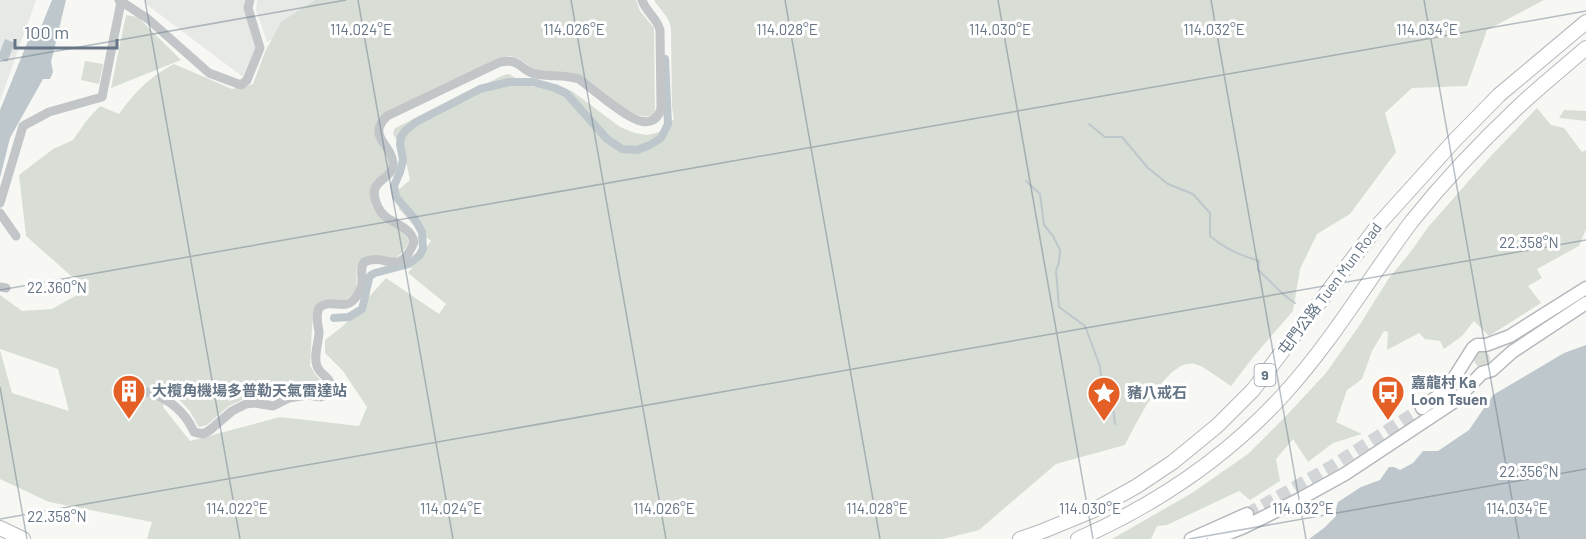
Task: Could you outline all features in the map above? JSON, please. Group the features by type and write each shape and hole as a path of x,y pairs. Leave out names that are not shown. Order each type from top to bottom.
{"highway":[{"name":"屯門公路 Tuen Mun Road","path":"1020,539 1094,510 1137,486 1173,462 1218,425 1253,390 1379,224 1453,142 1499,95 1586,22"},
{"name":"屯門公路 Tuen Mun Road","path":"1078,539 1147,505 1197,471 1239,438 1285,393 1327,341 1413,221 1470,155 1518,106 1586,48"},
{"path":"0,528 23,539"}],"main road":[{"path":"1422,408 1449,386 1477,345 1486,345 1510,336 1586,288"},
{"path":"1214,539 1245,527 1345,474 1455,401 1482,373 1492,370 1512,352 1586,303"},
{"path":"1486,345 1496,353 1495,366"},
{"path":"1468,356 1470,366 1482,373"},
{"path":"1191,539 1247,514"}],"street":[{"path":"0,203 23,126 49,112 102,97 120,1 148,19 209,73 241,85 247,80 260,48 248,8 250,0"},
{"path":"147,392 169,402 184,414 194,432 203,434 232,411 246,404 273,406 290,398 307,395 321,397 327,394 331,385 330,381 316,364 319,331 316,317 319,308 327,303 350,303 362,285 361,270 364,262 377,259 392,263 398,262 406,255 414,242 408,231 382,214 375,198 376,185 389,174 393,165 379,134 384,120 500,62 510,60 534,74 579,79 627,115 638,121 653,120 661,109 660,30 658,23 645,8 642,0"},
{"path":"0,213 16,236"}],"shaded area":[{"path":"0,0 36,0 0,101"},
{"path":"52,0 66,0 51,62 53,72 50,79 43,79 10,138 0,178 0,110 30,36 41,27"},
{"path":"144,0 245,0 245,11 255,48 243,77 146,4"},
{"path":"257,0 345,0 267,42 256,10"},
{"path":"315,0 636,0 640,11 654,28 655,113 652,116 635,114 581,76 573,73 535,70 520,59 511,56 498,58 380,118 375,131 388,159 388,164 386,171 373,183 371,198 373,207 382,219 401,230 409,242 403,252 392,259 370,256 361,259 357,268 354,293 347,299 322,301 313,311 310,365 324,384 323,390 296,390 269,401 255,397 244,399 229,406 207,425 199,427 189,410 168,388 163,407 190,441 280,417 359,426 367,407 343,371 325,353 325,340 343,326 386,278 439,314 446,304 408,273 431,241 399,209 398,190 410,180 404,152 393,134 395,128 509,74 529,86 572,91 620,127 635,133 647,135 660,132 674,119 671,29 667,17 654,0 1544,0 1487,30 1467,86 1412,88 1385,113 1396,152 1350,214 1317,234 1300,269 1293,311 1231,386 1195,364 1184,365 1163,381 1125,445 1056,464 979,530 943,539 147,539 152,522 49,502 0,479 0,350 12,393 69,411 58,369 0,349 0,295 22,311 52,309 77,295 79,283 26,236 19,175 53,149 73,140 100,106 119,114 143,86 174,64 232,89 253,84 265,52 281,22"},
{"path":"126,15 138,17 181,60 111,88"},
{"path":"5,39 15,43 7,62 0,59"},
{"path":"85,61 103,64 99,84 81,80"},
{"path":"1537,108 1551,125 1564,128 1582,152 1586,150 1586,229 1579,246 1537,269 1542,278 1528,286 1541,303 1489,336 1474,321 1462,336 1444,349 1440,341 1425,339 1419,333 1387,350 1388,332 1384,331 1372,351 1362,379 1347,390 1336,422 1362,434 1333,443 1308,462 1293,439 1276,459 1280,481 1250,500 1239,491 1167,525 1157,526 1151,539 1112,539 1192,493 1248,454 1286,416 1326,373 1389,278 1429,226"},
{"path":"1564,110 1586,111 1586,121 1559,118"},
{"path":"1586,345 1586,539 1309,539 1336,516 1338,502 1361,487 1380,480 1389,467 1400,470 1413,463 1423,451 1438,451 1469,430 1493,395 1564,353"},
{"path":"1482,351 1488,353 1490,359 1488,365 1482,367 1476,365 1474,359 1476,353"}],"waterway":[{"path":"334,318 349,317 362,309 370,276 409,264 419,256 423,249 422,232 414,218 396,197 394,186 403,160 401,137 416,122 480,89 509,82 533,82 566,93 607,139 622,149 637,150 661,138 668,124 665,59"},
{"path":"1089,124 1105,137 1122,137 1148,168 1168,184 1193,194 1210,213 1210,236 1233,251 1259,261 1258,270 1295,303"},
{"path":"1026,181 1040,194 1044,225 1060,250 1056,271 1059,307 1085,326 1100,366 1105,398 1113,407 1115,424"}],"tunnel":[{"path":"1247,514 1330,467 1422,408"}],"place":[{"name":"大欖角機場多普勒天氣雷達站","path":"129,420"},
{"name":"嘉龍村 Ka Loon Tsuen","path":"1388,421"},
{"name":"豬八戒石","path":"1104,422"}]}
